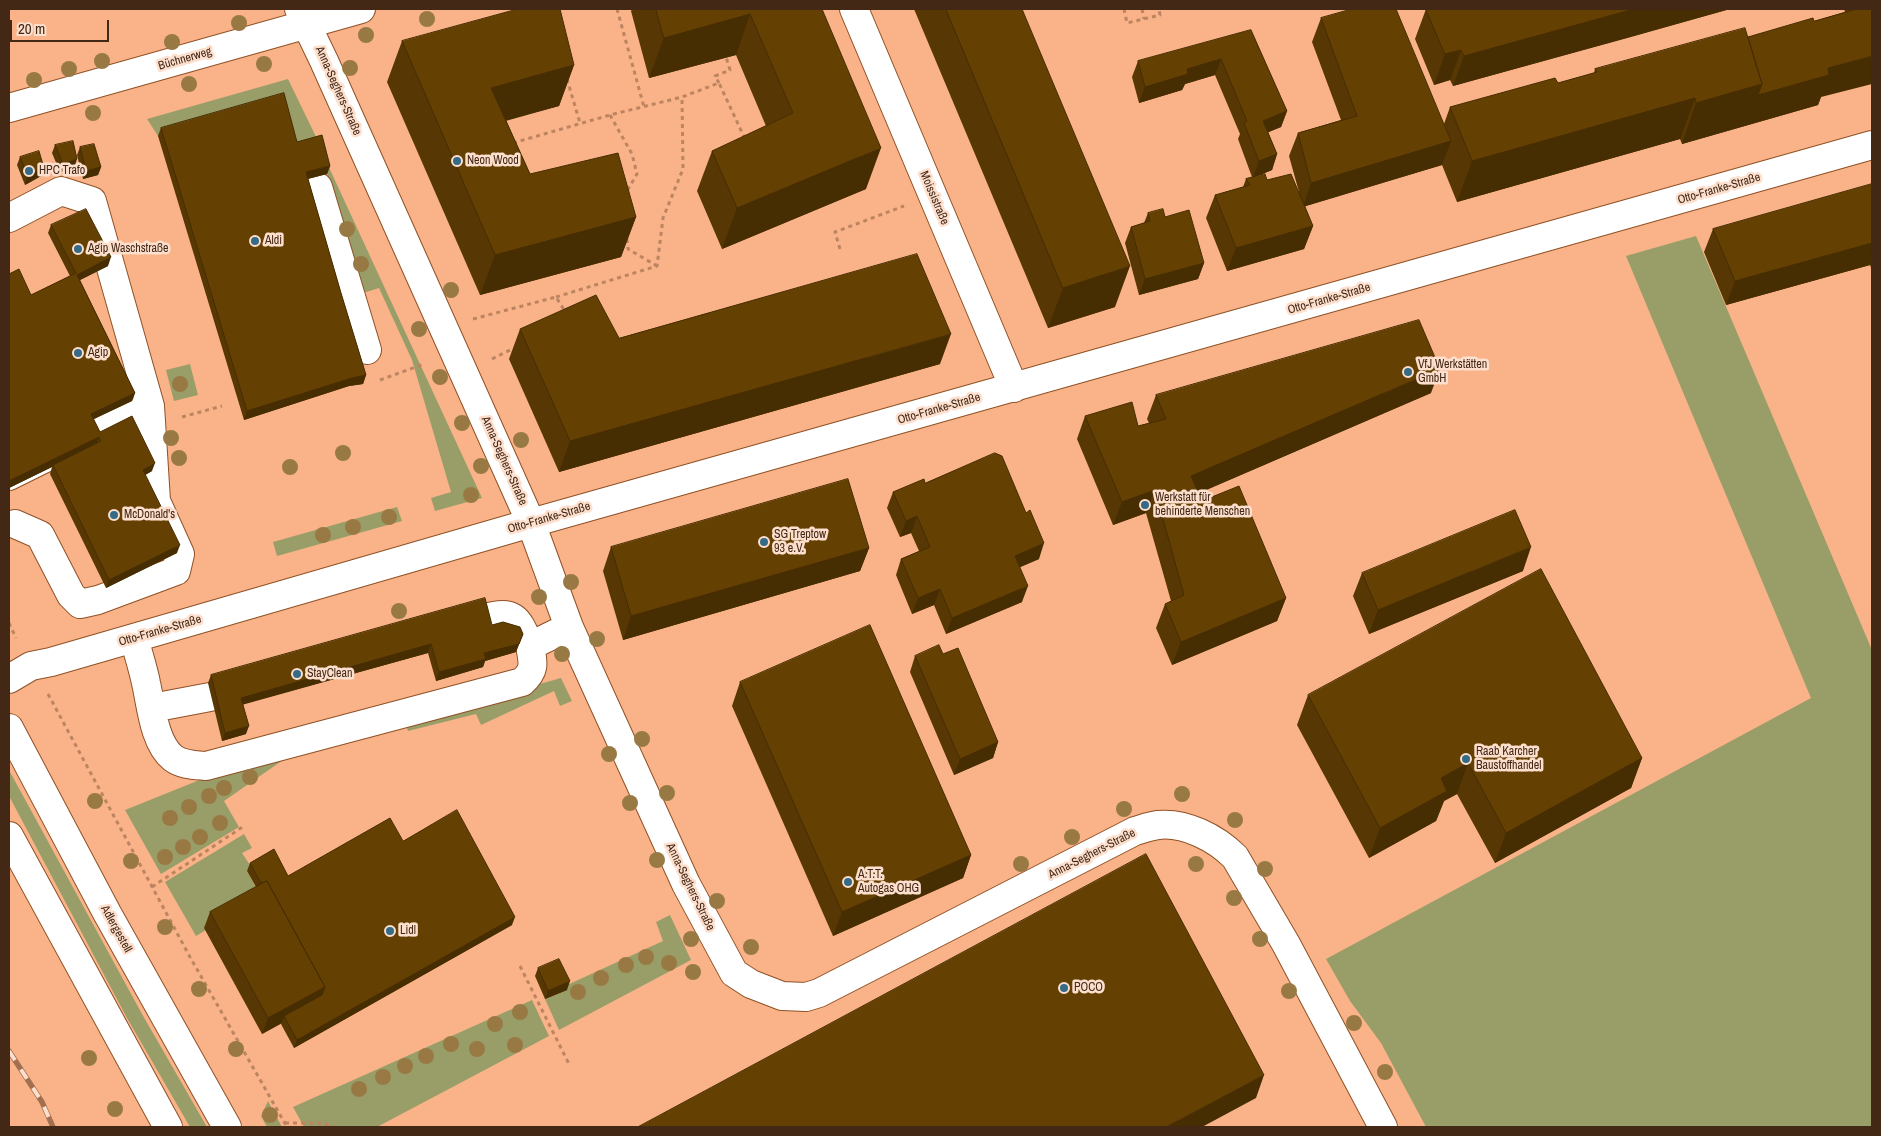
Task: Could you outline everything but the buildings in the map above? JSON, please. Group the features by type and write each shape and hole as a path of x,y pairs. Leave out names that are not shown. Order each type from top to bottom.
{"street":[{"name":"Büchnerweg","path":"9,108 303,16 361,9"},
{"name":"Moissistraße","path":"854,9 1014,388"},
{"name":"Anna-Seghers-Straße","path":"303,16 531,523 569,627 686,884 734,973 751,984 782,996 806,997 820,993 1135,831 1158,826 1186,828 1212,839 1225,847 1235,857 1286,944 1383,1127"},
{"name":"Otto-Franke-Straße","path":"20,672 531,523 1872,145"},
{"path":"318,187 367,350"},
{"path":"9,218 61,191 92,201 150,406 156,501 180,554 176,571 98,600 80,604 71,594 40,534 11,523"},
{"path":"9,476 150,406"},
{"path":"134,638 157,733 166,750 173,758 184,764 206,766 522,682 530,675 533,664 530,646 520,624 512,616 501,614 485,618"},
{"path":"530,646 569,627"},
{"path":"152,708 210,697"},
{"name":"Adlergestell","path":"9,728 117,930 226,1127"},
{"path":"9,836 168,1127"}],"path":[{"path":"617,9 644,107"},
{"path":"1124,9 1127,23 1160,14 1159,9"},
{"path":"1142,9 1144,18"},
{"path":"726,57 730,70 715,76 747,144"},
{"path":"566,76 580,124"},
{"path":"509,144 610,115 682,97 719,83"},
{"path":"657,266 663,218 683,169 682,97"},
{"path":"610,115 632,154 638,174 625,194"},
{"path":"840,249 834,232 906,205"},
{"path":"627,231 628,250 657,266"},
{"path":"473,319 556,297 657,266"},
{"path":"556,297 566,313"},
{"path":"492,359 518,346"},
{"path":"378,381 424,364"},
{"path":"150,406 173,420 222,406"},
{"path":"20,672 52,700 195,966 286,1125 322,1123 336,1127"},
{"path":"152,887 244,826"},
{"path":"520,966 570,1066"}],"green space":[{"path":"288,79 319,143 294,150 281,102 158,136 147,119"},
{"path":"320,148 482,498 435,511 431,498 451,492 412,360 379,288 360,294"},
{"path":"1696,236 1872,650 1872,1127 1426,1127 1381,1043 1350,1001 1326,959 1811,698 1626,256"},
{"path":"190,364 198,395 174,401 166,370"},
{"path":"397,507 402,521 277,556 273,542"},
{"path":"561,678 572,701 560,706 554,691 481,725 476,714 408,731 405,722"},
{"path":"296,751 224,801 239,827 161,874 125,810 207,777"},
{"path":"9,770 142,1014 207,1127 190,1127 127,1018 9,796"},
{"path":"244,834 252,848 242,853 252,868 247,871 261,897 205,928 206,930 196,936 165,882"},
{"path":"670,915 691,960 559,1030 545,999 566,990 565,986 663,941 656,922"},
{"path":"532,1000 549,1036 377,1127 304,1127 293,1107"},
{"path":"268,1101 282,1127 267,1127 261,1116"}],"railway":[{"path":"9,1051 42,1102 53,1127"}],"place":[{"name":"Neon Wood","path":"457,161"},
{"name":"HPC Trafo","path":"29,171"},
{"name":"Aldi","path":"255,241"},
{"name":"Agip Waschstraße","path":"78,249"},
{"name":"Agip","path":"78,353"},
{"name":"VfJ Werkstätten GmbH","path":"1408,372"},
{"name":"Werkstatt für behinderte Menschen","path":"1145,505"},
{"name":"McDonald's","path":"114,515"},
{"name":"SG Treptow 93 e.V.","path":"764,542"},
{"name":"StayClean","path":"297,674"},
{"name":"Raab Karcher Baustoffhandel","path":"1466,759"},
{"name":"A.T.T. Autogas OHG","path":"848,882"},
{"name":"Lidl","path":"390,931"},
{"name":"POCO","path":"1064,988"}]}
